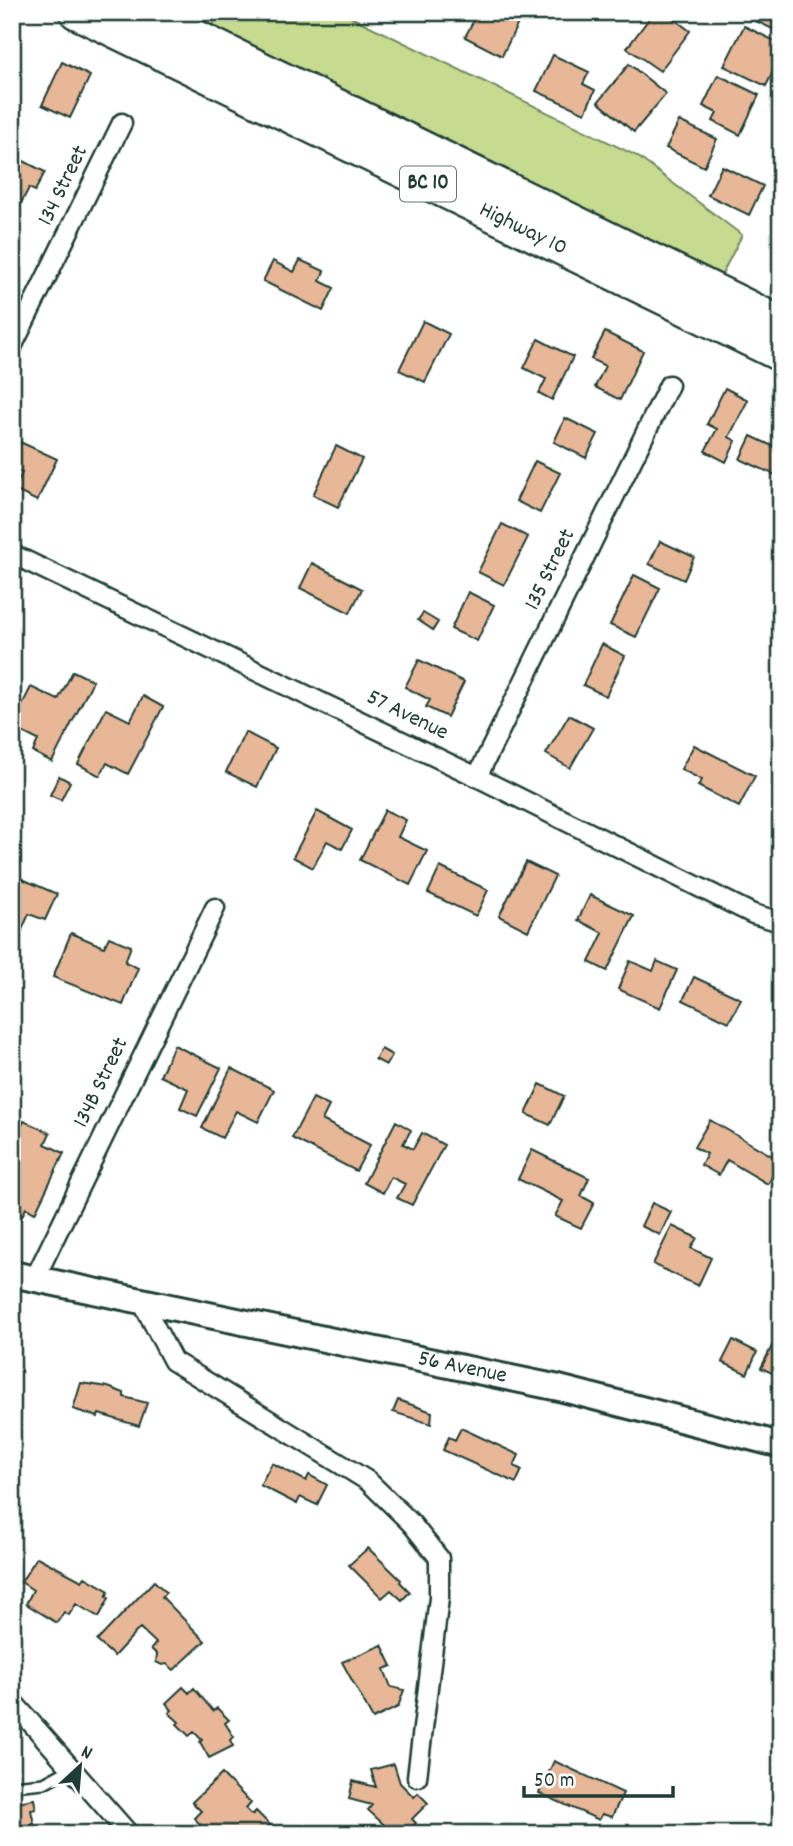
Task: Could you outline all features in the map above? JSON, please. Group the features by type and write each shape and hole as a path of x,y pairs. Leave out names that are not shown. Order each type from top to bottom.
{"highway":[{"name":"Highway 10","path":"76,12 781,355"},
{"name":"Highway 10","path":"146,12 781,323"}],"street":[{"name":"134 Street","path":"12,346 122,123"},
{"name":"135 Street","path":"477,777 669,385"},
{"name":"57 Avenue","path":"12,554 477,777 753,914 781,922"},
{"name":"134B Street","path":"23,1277 215,908"},
{"name":"56 Avenue","path":"23,1277 559,1388 781,1446"},
{"path":"141,1300 173,1360 369,1481 411,1523 439,1558 439,1598 416,1777"},
{"path":"12,1702 129,1834"}],"lane":[{"path":"12,1786 44,1783 72,1768"}],"green space":[{"path":"218,12 341,12 637,156 742,235 719,280 211,29"}],"building":[{"path":"478,12 516,12 522,15 502,56 465,37"},
{"path":"654,12 665,12 690,31 660,71 627,48"},
{"path":"781,12 781,33 741,14"},
{"path":"744,26 781,44 781,56 766,86 724,66"},
{"path":"553,55 589,72 583,84 595,90 585,113 536,91"},
{"path":"62,62 90,76 70,118 42,105"},
{"path":"629,64 666,94 634,132 598,102"},
{"path":"718,75 759,95 740,135 713,121 717,113 703,106"},
{"path":"679,121 717,139 704,167 666,148"},
{"path":"12,155 45,172 35,191 29,188 12,220"},
{"path":"722,166 763,186 749,215 708,195"},
{"path":"300,260 324,271 320,281 334,288 323,311 263,281 273,261 294,272"},
{"path":"423,321 449,334 425,382 399,370"},
{"path":"605,332 643,351 620,400 595,387 605,366 591,359"},
{"path":"538,339 573,357 552,400 539,393 546,379 524,368"},
{"path":"725,388 748,400 729,437 736,441 726,462 705,451 717,429 707,424"},
{"path":"565,418 598,434 586,458 554,442"},
{"path":"751,436 781,450 781,463 775,475 740,459"},
{"path":"20,442 57,459 37,501 14,490 22,473 12,468 12,458"},
{"path":"336,446 362,459 338,507 313,495"},
{"path":"535,461 560,473 540,513 516,501"},
{"path":"502,524 528,537 504,585 478,572"},
{"path":"660,541 694,557 684,580 649,564"},
{"path":"312,563 362,589 350,613 300,588"},
{"path":"634,575 660,588 636,637 610,625"},
{"path":"468,592 494,605 477,641 451,629"},
{"path":"423,613 438,622 433,630 418,620"},
{"path":"602,644 625,656 606,696 583,685"},
{"path":"419,660 464,682 447,717 426,707 430,700 405,687"},
{"path":"73,671 93,681 52,762 33,752 38,740 12,725 31,687 58,700"},
{"path":"143,696 163,707 128,774 107,763 100,776 78,764 106,709 130,721"},
{"path":"569,715 593,728 570,768 546,754"},
{"path":"245,732 276,748 257,787 226,772"},
{"path":"694,745 755,776 739,807 698,786 702,780 681,769"},
{"path":"59,776 70,782 61,800 50,795"},
{"path":"385,810 406,820 398,837 427,851 410,885 360,860"},
{"path":"317,811 352,830 342,849 327,841 313,868 293,857"},
{"path":"526,862 555,876 528,931 499,916"},
{"path":"440,867 488,890 476,916 428,893"},
{"path":"13,875 57,894 45,920 29,914 12,952"},
{"path":"590,895 634,916 607,971 589,962 603,933 578,920"},
{"path":"71,933 104,947 109,937 131,946 125,962 138,968 123,1005 53,977"},
{"path":"630,961 653,971 657,961 677,970 660,1008 618,989"},
{"path":"694,977 741,999 729,1022 683,1000"},
{"path":"174,1045 221,1068 197,1116 180,1108 188,1089 160,1076"},
{"path":"381,1049 392,1055 386,1065 375,1059"},
{"path":"231,1068 274,1090 258,1122 236,1111 222,1138 202,1128"},
{"path":"540,1084 564,1096 550,1125 526,1114"},
{"path":"313,1098 329,1106 322,1120 370,1145 356,1171 292,1138"},
{"path":"710,1120 781,1161 768,1184 727,1160 719,1175 701,1165 707,1154 694,1147"},
{"path":"24,1121 50,1133 45,1144 64,1153 35,1213 26,1208 20,1220 12,1217 12,1181 17,1170 12,1167 12,1144"},
{"path":"396,1121 411,1130 403,1144 413,1149 422,1133 444,1145 412,1205 397,1198 405,1184 391,1177 383,1193 364,1183"},
{"path":"532,1150 589,1178 581,1196 594,1203 581,1228 555,1216 563,1201 518,1179"},
{"path":"652,1203 671,1212 660,1235 641,1226"},
{"path":"672,1226 697,1238 691,1248 711,1258 698,1286 653,1264"},
{"path":"776,1338 781,1341 781,1377 761,1368"},
{"path":"733,1340 757,1352 747,1374 722,1362"},
{"path":"81,1383 108,1387 124,1393 124,1397 147,1403 139,1426 73,1409"},
{"path":"398,1400 432,1412 431,1424 393,1412"},
{"path":"461,1428 519,1455 514,1466 522,1470 516,1483 443,1450 449,1437 455,1440"},
{"path":"272,1463 306,1481 309,1475 327,1485 317,1505 300,1497 297,1504 260,1485"},
{"path":"368,1548 410,1592 402,1600 391,1590 382,1598 349,1565"},
{"path":"37,1557 82,1581 85,1577 109,1591 106,1597 109,1598 99,1617 76,1604 69,1615 64,1612 57,1623 26,1604 33,1590 21,1582"},
{"path":"154,1581 166,1592 162,1597 205,1641 174,1670 167,1664 156,1662 157,1654 151,1649 156,1643 140,1628 114,1656 97,1641"},
{"path":"382,1645 392,1666 384,1669 391,1687 404,1690 398,1707 373,1719 342,1662"},
{"path":"183,1687 189,1693 194,1688 213,1711 217,1708 229,1720 225,1723 234,1737 230,1740 233,1746 209,1758 200,1742 202,1740 194,1732 189,1736 177,1724 179,1722 169,1713 172,1710 166,1703"},
{"path":"554,1761 623,1793 612,1817 602,1814 599,1820 539,1793"},
{"path":"394,1764 400,1783 414,1797 418,1793 428,1803 412,1819 416,1823 407,1834 394,1834 368,1810 372,1805 349,1799 353,1781 376,1787 371,1770"},
{"path":"222,1774 251,1803 246,1809 252,1815 256,1811 278,1833 209,1834 194,1818 201,1811 192,1802"},
{"path":"34,1799 36,1809 31,1810 34,1824 30,1825 32,1834 12,1834 12,1803"}]}
